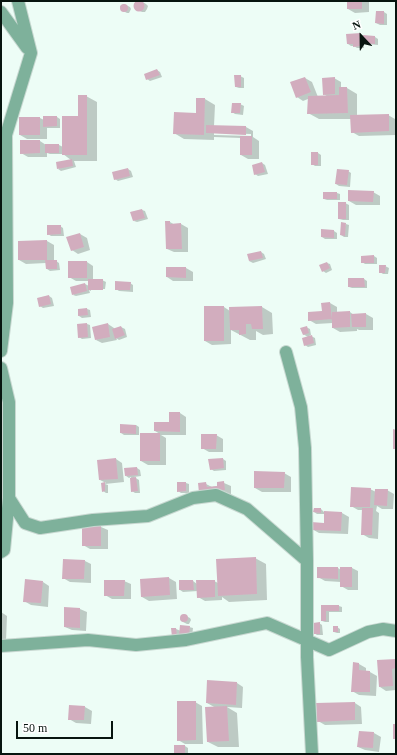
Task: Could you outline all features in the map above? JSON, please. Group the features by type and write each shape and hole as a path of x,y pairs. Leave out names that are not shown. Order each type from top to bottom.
{"street":[{"path":"1,351 7,303 6,135 31,53 18,1"},
{"path":"1,12 31,53"},
{"path":"286,352 301,407 305,448 308,561 307,657 312,754"},
{"path":"1,368 8,402 9,498 4,550 1,552"},
{"path":"9,498 25,523 40,528 93,520 148,516 193,498 216,495 247,509 308,561"},
{"path":"1,646 88,640 136,645 186,640 267,623 329,650 368,632 384,629 396,630"}],"building":[{"path":"137,1 141,1 143,2 143,10 137,11 134,8 134,4"},
{"path":"347,1 362,1 362,9 347,9"},
{"path":"122,4 126,4 128,8 126,12 122,12 120,10 120,6"},
{"path":"376,11 384,11 384,24 375,23"},
{"path":"361,33 361,46 353,47 353,44 347,44 346,34"},
{"path":"363,35 375,36 375,44 363,43"},
{"path":"157,69 160,75 146,80 144,74"},
{"path":"234,75 241,75 241,87 235,87"},
{"path":"305,77 311,92 296,98 290,82"},
{"path":"335,77 335,94 323,95 322,78"},
{"path":"339,87 347,87 348,113 307,114 308,96 339,95"},
{"path":"78,95 87,95 87,155 62,155 62,116 78,116"},
{"path":"196,98 205,98 204,135 173,134 174,112 196,113"},
{"path":"232,103 241,103 240,113 231,113"},
{"path":"389,114 389,131 351,133 350,115"},
{"path":"43,116 57,116 57,126 43,127"},
{"path":"19,117 40,117 40,135 19,135"},
{"path":"206,125 246,126 246,135 206,133"},
{"path":"240,136 252,136 252,155 240,155"},
{"path":"20,140 40,140 40,153 20,154"},
{"path":"45,144 59,144 59,153 45,153"},
{"path":"311,152 318,152 318,165 311,165"},
{"path":"72,159 73,166 57,169 56,162"},
{"path":"262,162 265,172 254,175 252,165"},
{"path":"128,168 130,176 114,180 112,172"},
{"path":"337,169 349,170 347,185 335,184"},
{"path":"348,190 374,191 373,202 348,201"},
{"path":"323,192 337,192 337,199 323,199"},
{"path":"338,202 346,202 346,219 338,219"},
{"path":"142,209 145,218 133,221 130,212"},
{"path":"165,221 170,221 170,224 181,223 182,249 166,249"},
{"path":"341,222 346,223 345,236 340,235"},
{"path":"47,225 61,225 61,234 47,235"},
{"path":"321,229 334,230 334,238 321,237"},
{"path":"80,233 84,247 71,251 66,237"},
{"path":"47,240 47,260 57,260 57,269 46,269 45,260 18,260 18,241"},
{"path":"261,251 263,258 249,261 247,254"},
{"path":"374,255 374,263 361,263 361,256"},
{"path":"68,261 87,261 87,278 68,278"},
{"path":"327,262 330,268 322,272 319,265"},
{"path":"379,265 386,265 385,273 379,273"},
{"path":"166,267 186,267 186,278 166,277"},
{"path":"348,278 364,278 365,287 348,287"},
{"path":"88,279 103,279 103,290 88,290"},
{"path":"115,281 131,282 130,290 115,290"},
{"path":"85,283 87,291 72,295 70,287"},
{"path":"49,295 51,304 39,307 37,298"},
{"path":"330,302 332,319 308,321 308,312 322,311 321,303"},
{"path":"204,306 224,306 224,341 204,341"},
{"path":"262,306 263,329 252,329 251,324 246,324 246,334 239,335 239,330 230,330 229,307"},
{"path":"87,308 88,315 78,316 78,309"},
{"path":"350,311 350,327 332,328 332,312"},
{"path":"366,313 366,327 352,327 351,314"},
{"path":"87,323 88,337 78,338 77,324"},
{"path":"108,323 110,337 95,340 92,327"},
{"path":"121,326 125,335 115,339 112,329"},
{"path":"307,326 309,333 303,335 300,328"},
{"path":"312,335 314,343 304,346 302,338"},
{"path":"169,412 180,412 180,432 154,431 154,422 169,422"},
{"path":"120,424 136,425 136,434 120,433"},
{"path":"393,429 396,430 396,449 393,449"},
{"path":"140,433 160,433 160,461 140,461"},
{"path":"201,434 217,434 216,449 201,449"},
{"path":"116,458 118,479 99,480 97,460"},
{"path":"223,458 224,468 210,470 208,459"},
{"path":"137,467 138,475 125,476 124,468"},
{"path":"254,471 285,472 284,488 254,488"},
{"path":"136,477 138,491 131,492 130,478"},
{"path":"224,481 225,490 199,493 198,483 206,482 207,487 217,486 217,482"},
{"path":"105,482 105,491 102,492 101,483"},
{"path":"177,482 186,482 186,491 177,492"},
{"path":"351,487 371,488 370,507 350,507"},
{"path":"375,489 388,489 387,506 374,505"},
{"path":"314,508 321,508 321,513 313,512"},
{"path":"362,508 373,508 372,535 361,535"},
{"path":"324,511 342,512 341,531 311,530 311,522 324,523"},
{"path":"82,526 101,526 101,546 82,546"},
{"path":"256,557 257,594 218,596 216,559"},
{"path":"63,559 85,560 84,579 62,579"},
{"path":"317,567 338,567 338,579 317,578"},
{"path":"340,567 352,567 352,587 340,587"},
{"path":"169,577 170,595 141,597 140,579"},
{"path":"25,579 43,581 41,603 23,602"},
{"path":"104,580 125,580 124,596 104,596"},
{"path":"179,580 193,580 194,590 179,590"},
{"path":"196,580 215,580 215,597 197,598"},
{"path":"321,605 339,605 339,611 326,611 326,621 321,621"},
{"path":"64,607 80,608 80,628 64,627"},
{"path":"182,614 186,614 188,618 186,622 182,622 180,620 180,616"},
{"path":"320,622 320,634 313,634 313,623"},
{"path":"180,625 190,626 189,636 179,635"},
{"path":"333,626 338,626 338,632 333,632"},
{"path":"171,628 176,628 177,636 172,637"},
{"path":"396,659 396,668 392,669 393,686 379,687 377,660"},
{"path":"353,662 359,663 359,670 370,671 370,692 351,692"},
{"path":"207,680 237,682 236,705 206,703"},
{"path":"177,701 196,701 196,740 177,741"},
{"path":"355,702 355,720 317,722 316,703"},
{"path":"69,705 85,706 84,720 68,720"},
{"path":"227,706 229,741 207,742 205,707"},
{"path":"393,724 396,724 396,739 393,739"},
{"path":"359,731 374,732 373,748 357,747"},
{"path":"174,745 185,745 185,754 174,754"}]}
